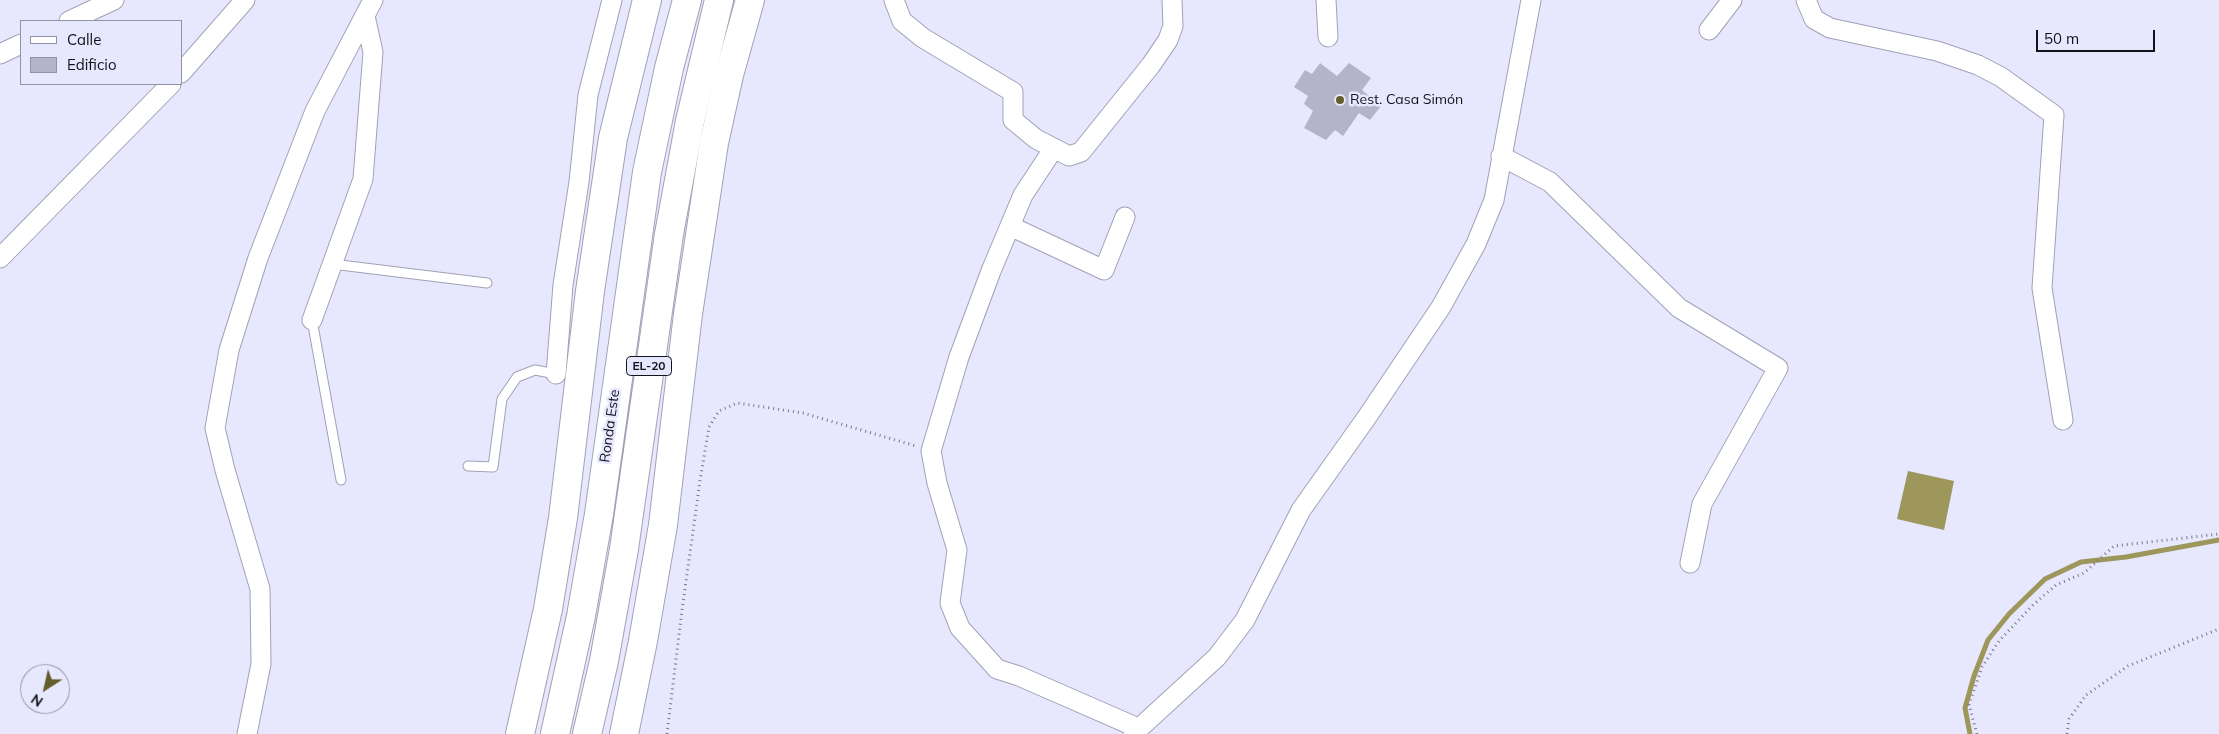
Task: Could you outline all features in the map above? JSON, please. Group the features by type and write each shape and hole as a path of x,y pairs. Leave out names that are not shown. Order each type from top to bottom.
{"highway":[{"path":"520,734 548,609 563,518 590,291 613,138 647,0"},
{"name":"EL-20","path":"587,734 604,661 624,549 669,234 690,121 719,0"},
{"path":"624,734 643,641 663,525 688,314 712,152 728,75 750,0"},
{"name":"Ronda Este","path":"555,734 581,616 599,514 647,172 668,68 684,6"}],"street":[{"path":"72,20 114,0"},
{"path":"182,72 245,0"},
{"path":"556,374 563,285 579,182 588,95 612,0"},
{"path":"894,0 902,21 923,38 1013,92 1013,120 1036,139 1069,156 1081,152 1151,65 1168,40 1173,26 1172,0"},
{"path":"1326,0 1328,36"},
{"path":"1054,148 1023,195 1010,226 958,357 931,451 937,483 957,550 950,602 960,628 997,669 1019,676 1135,731 1217,657 1245,620 1301,510 1368,417 1441,307 1476,244 1494,200 1530,0"},
{"path":"1709,30 1732,0"},
{"path":"1806,0 1814,19 1830,28 1938,51 1978,65 2002,77 2054,115 2042,288 2063,420"},
{"path":"312,320 363,180 373,52 369,8"},
{"path":"247,734 261,664 260,589 225,470 215,428 229,350 258,258 315,111 369,8"},
{"path":"0,54 20,44"},
{"path":"0,258 170,85"},
{"path":"1501,156 1550,182 1679,308 1778,368 1702,504 1690,563"},
{"path":"1010,226 1104,270 1124,217"}],"lane":[{"path":"332,264 487,283"},
{"path":"312,320 341,480"},
{"path":"468,466 493,467 502,399 517,377 535,370 556,374"}],"path":[{"path":"667,734 682,610 709,427 719,411 737,403 803,413 931,451"},
{"path":"1977,734 1970,706 1982,667 2000,641 2033,604 2056,585 2084,573 2114,546 2219,534"},
{"path":"2067,734 2069,719 2086,695 2128,666 2219,629"}],"shaded area":[{"path":"1908,471 1954,481 1944,530 1897,519"}],"building":[{"name":"Rest. Casa Simón","path":"1320,63 1337,76 1349,63 1371,78 1362,90 1381,106 1370,120 1359,113 1343,136 1335,130 1326,140 1304,128 1313,111 1304,104 1308,96 1294,87 1305,70 1312,74"}],"waterway":[{"path":"1970,734 1965,708 1974,676 1988,640 2009,614 2045,579 2081,562 2126,557 2219,540"}],"place":[{"name":"Rest. Casa Simón","path":"1340,100"}]}
